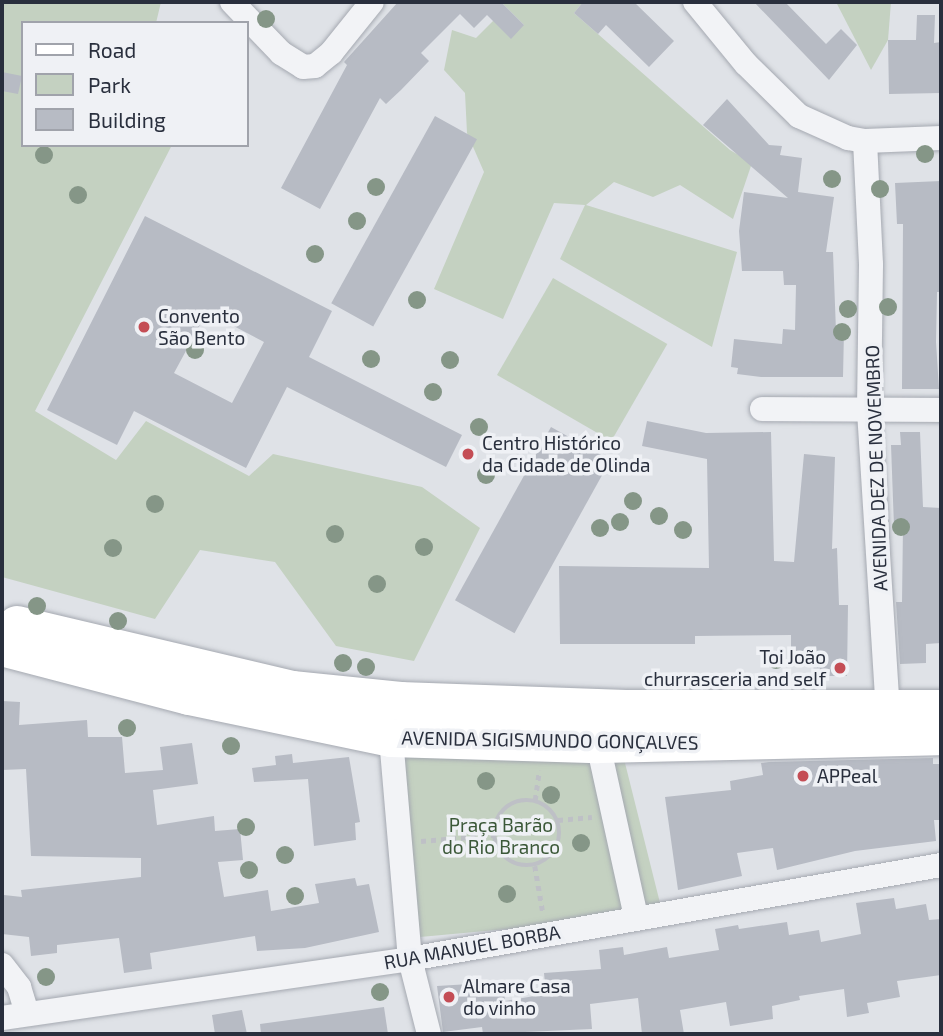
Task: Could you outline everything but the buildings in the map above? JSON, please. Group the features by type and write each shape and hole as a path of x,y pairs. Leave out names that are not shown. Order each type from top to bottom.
{"main road":[{"name":"AVENIDA SIGISMUNDO GONÇALVES","path":"2,621 292,690 400,701 626,709 941,709"},
{"name":"AVENIDA SIGISMUNDO GONÇALVES","path":"2,647 189,696 390,738 598,744 941,736"}],"street":[{"path":"232,2 272,45 303,67 315,66 331,53 372,2"},
{"path":"695,2 747,64 799,116 848,138 866,141 941,138"},
{"name":"AVENIDA DEZ DE NOVEMBRO","path":"866,141 871,265 869,411 888,711"},
{"path":"762,409 941,410"},
{"path":"626,709 623,723 598,744 636,917"},
{"path":"390,738 410,959 429,1034"},
{"name":"RUA MANUEL BORBA","path":"2,1018 410,959 941,865"},
{"path":"2,965 19,987 26,1013"}],"path":[{"path":"525,799 544,804 558,820 559,843 554,853 535,866 512,863 503,856 494,835 495,823 507,806 525,799"},
{"path":"412,842 494,835"},
{"path":"531,919 544,918 535,866"}],"green space":[{"path":"2,2 161,2 156,21 21,21 21,147 171,147 35,411 116,460 146,421 249,476 273,454 422,487 480,528 414,661 336,646 275,562 200,550 155,619 2,577"},
{"path":"501,2 583,2 574,13 730,150 752,163 733,219 680,185 653,197 614,182 586,205 737,252 712,347 560,259 585,205 554,203 503,319 434,289 484,172 467,133 465,93 444,70 452,30 476,38 493,21 524,25"},
{"path":"836,2 891,2 888,40 871,70"},
{"path":"553,278 667,344 611,441 497,375"},
{"name":"Praça Barão do Rio Branco","path":"392,740 620,743 663,915 420,937"}],"place":[{"name":"Convento São Bento","path":"144,327"},
{"name":"Centro Histórico da Cidade de Olinda","path":"468,454"},
{"name":"Toi João churrasceria and self","path":"840,668"},
{"name":"APPeal","path":"803,776"},
{"name":"Almare Casa do vinho","path":"449,997"}]}
